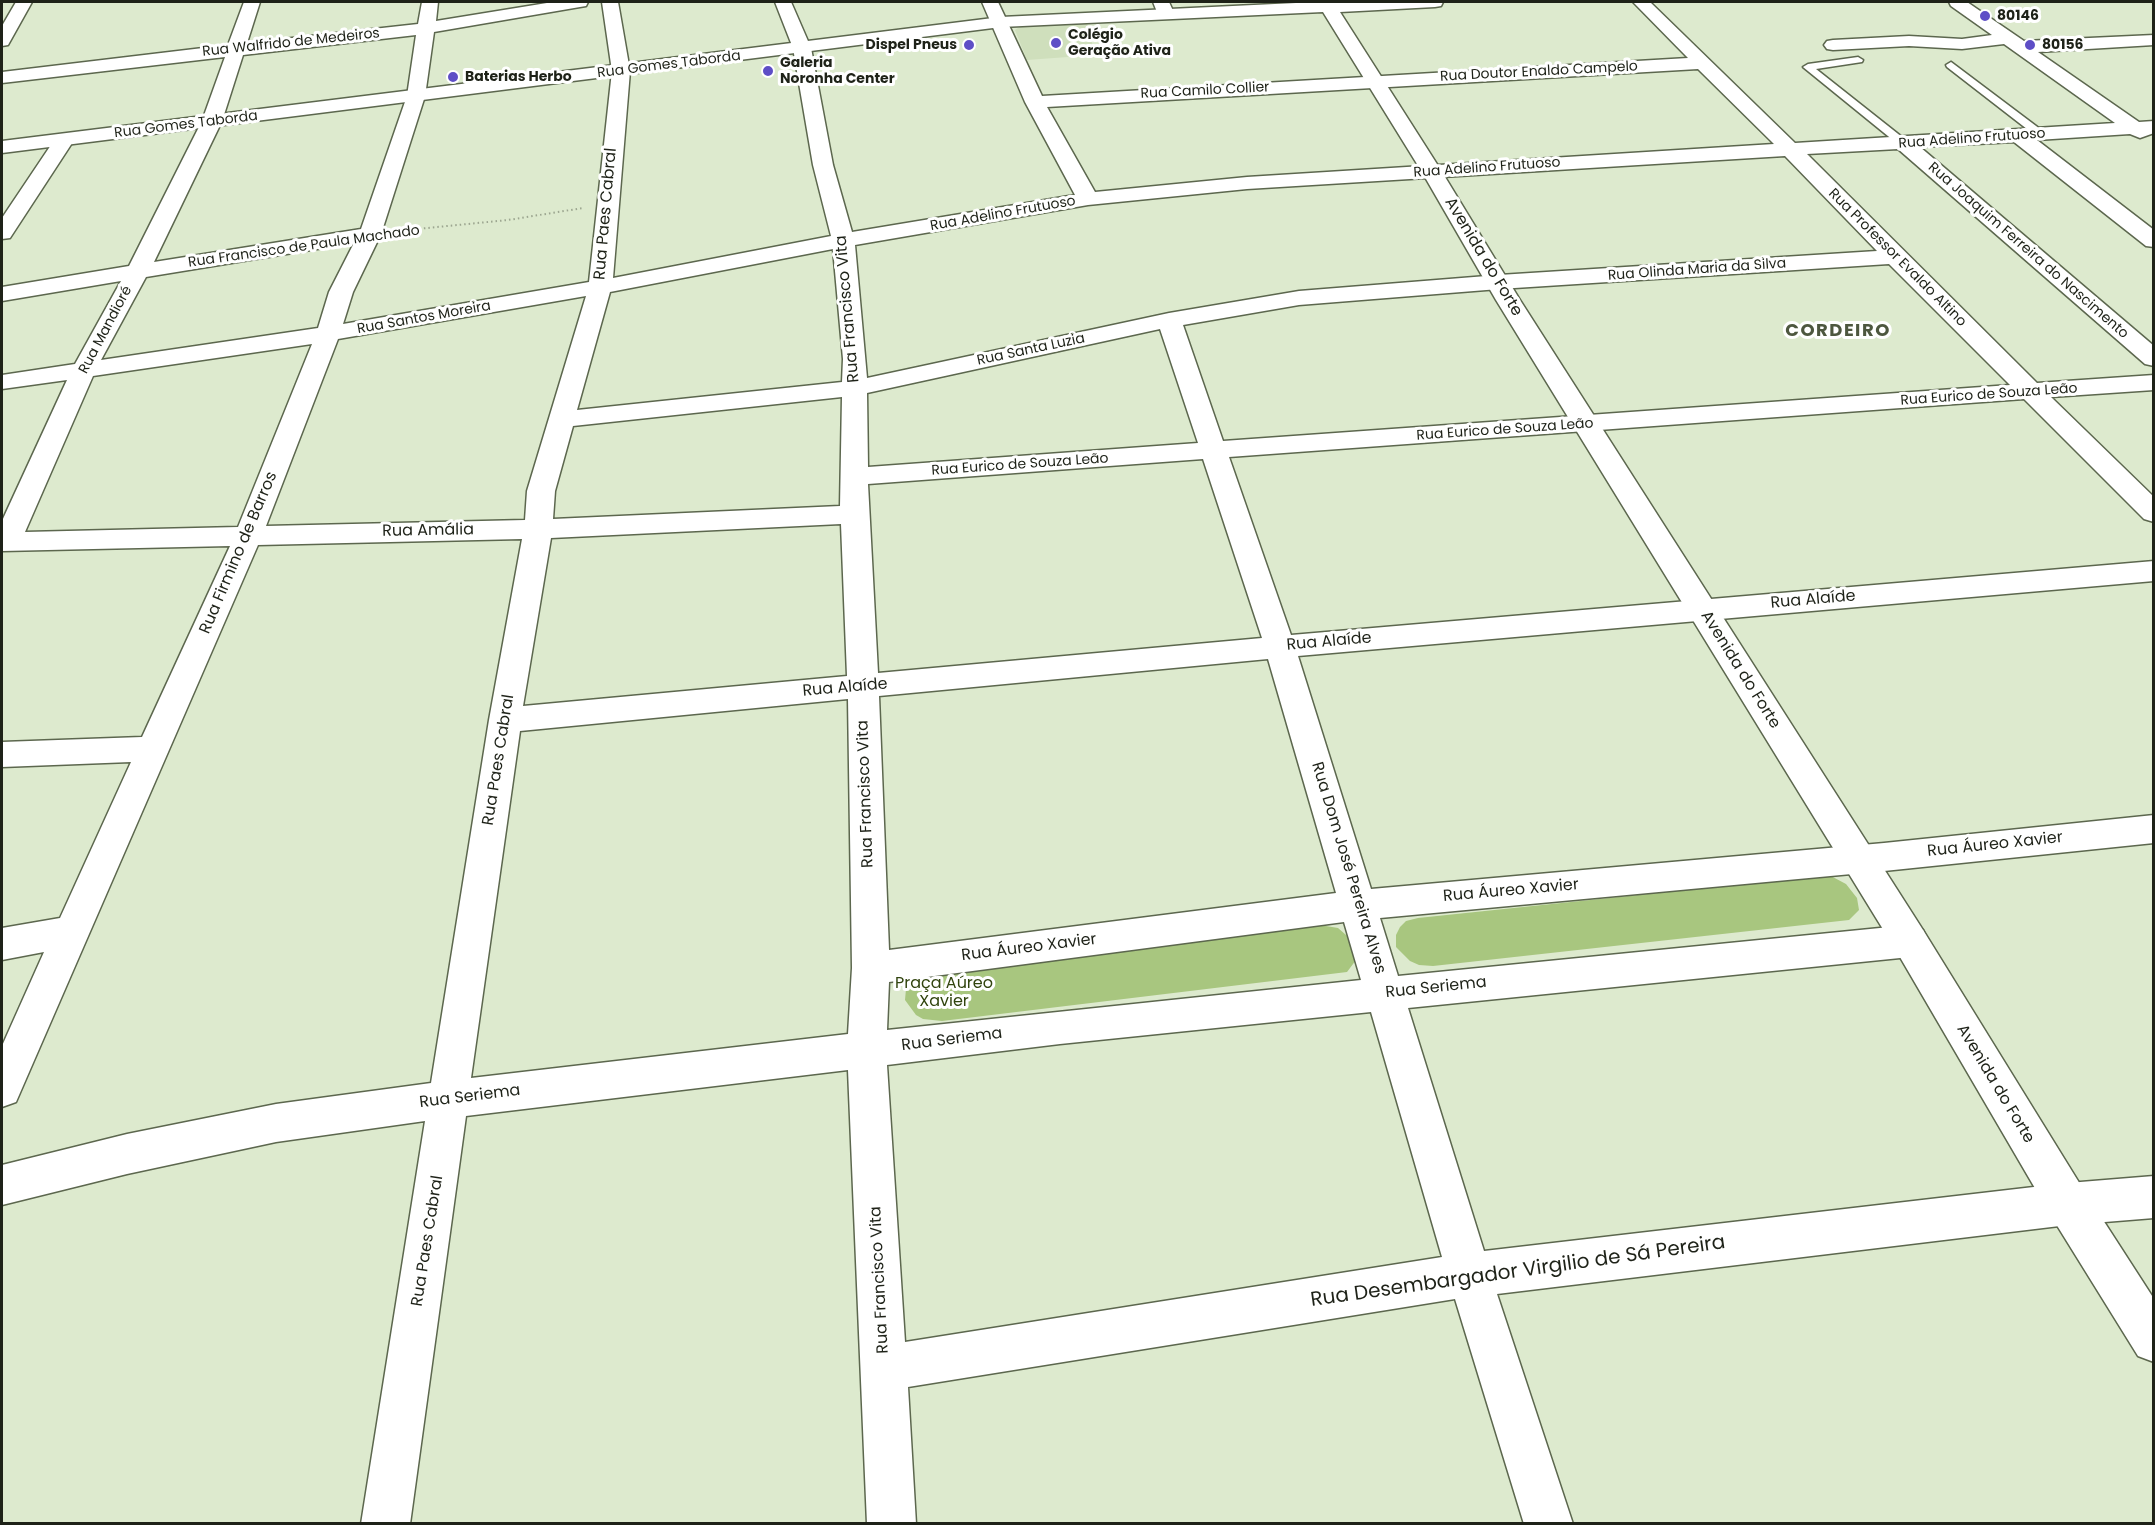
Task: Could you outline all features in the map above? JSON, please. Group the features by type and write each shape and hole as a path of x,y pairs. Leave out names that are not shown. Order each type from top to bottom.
{"street":[{"path":"2,41 24,2"},
{"name":"Rua Mandioré","path":"4,542 84,369 139,270 212,121 252,2"},
{"name":"Rua Firmino de Barros","path":"2,1089 249,534 328,334 341,292 370,234 416,96 430,2"},
{"name":"Rua Walfrido de Medeiros","path":"2,77 427,28 580,2"},
{"name":"Rua Paes Cabral","path":"385,1524 505,720 538,528 541,491 600,287 621,71 610,2"},
{"name":"Rua Francisco Vita","path":"783,2 802,48 823,165 843,240 855,359 854,514 863,687 871,968 867,1050 892,1524"},
{"path":"990,2 1001,22 1035,102 1088,199"},
{"name":"Rua Gomes Taborda","path":"2,147 1001,22 1163,7 1435,2"},
{"name":"Rua Professor Evaldo Altino","path":"1641,2 1791,150 2030,393 2154,513"},
{"path":"1957,2 2144,128 2154,142"},
{"name":"Avenida do Forte","path":"1330,4 1586,425 1910,941 2068,1204 2154,1340"},
{"path":"1833,45 1909,41 1952,44 2154,40"},
{"name":"Rua Doutor Enaldo Campelo","path":"1376,81 1703,63"},
{"name":"Rua Camilo Collier","path":"1035,102 1376,81"},
{"name":"Rua Adelino Frutuoso","path":"843,240 1088,199 1247,183 2144,128"},
{"path":"2019,136 2154,241"},
{"path":"2,233 64,140"},
{"name":"Rua Joaquim Ferreira do Nascimento","path":"1903,143 2154,359"},
{"name":"Rua Francisco de Paula Machado","path":"2,294 139,270 241,257 370,234"},
{"name":"Rua Santos Moreira","path":"2,382 328,334 600,287 843,240"},
{"name":"Rua Olinda Maria da Silva","path":"1499,282 1895,257"},
{"name":"Rua Santa Luzia","path":"563,419 855,388 1169,320 1299,298 1499,282"},
{"name":"Rua Dom José Pereira Alves","path":"1169,320 1280,647 1469,1275 1549,1524"},
{"name":"Rua Eurico de Souza Leão","path":"855,476 2030,393 2154,382"},
{"name":"Rua Amália","path":"4,542 538,528 854,514"},
{"name":"Rua Alaíde","path":"505,720 1280,647 2154,571"},
{"path":"2,754 154,749"},
{"name":"Rua Áureo Xavier","path":"871,968 1357,905 2154,829"},
{"path":"2,944 74,931"},
{"name":"Rua Seriema","path":"2,1185 127,1154 276,1123 449,1099 1060,1027 1910,941"},
{"name":"Rua Desembargador Virgilio de Sá Pereira","path":"885,1368 1469,1275 2068,1204 2154,1197"}],"lane":[{"path":"1858,60 1808,67 1903,143"},
{"path":"1951,65 2040,134"}],"path":[{"name":"Rua Francisco de Paula Machado","path":"370,234 508,220 608,204"}],"shaded area":[{"name":"Colégio Geração Ativa","path":"1087,22 1095,55 1027,60 1015,30 1021,26"}],"green space":[{"path":"1829,875 1846,884 1857,898 1859,910 1849,920 1433,966 1419,965 1410,961 1396,947 1396,935 1400,927 1406,921 1418,918"},
{"name":"Praça Aúreo Xavier","path":"1320,925 1338,928 1353,941 1356,960 1347,972 942,1021 923,1019 916,1015 905,1000 906,989 911,979 926,968"}],"place":[{"name":"80146","path":"1985,16"},
{"name":"Colégio Geração Ativa","path":"1056,43"},
{"name":"Dispel Pneus","path":"969,45"},
{"name":"80156","path":"2030,45"},
{"name":"Galeria Noronha Center","path":"768,71"},
{"name":"Baterias Herbo","path":"453,77"}],"district":[{"name":"CORDEIRO","path":"1838,331"}]}
